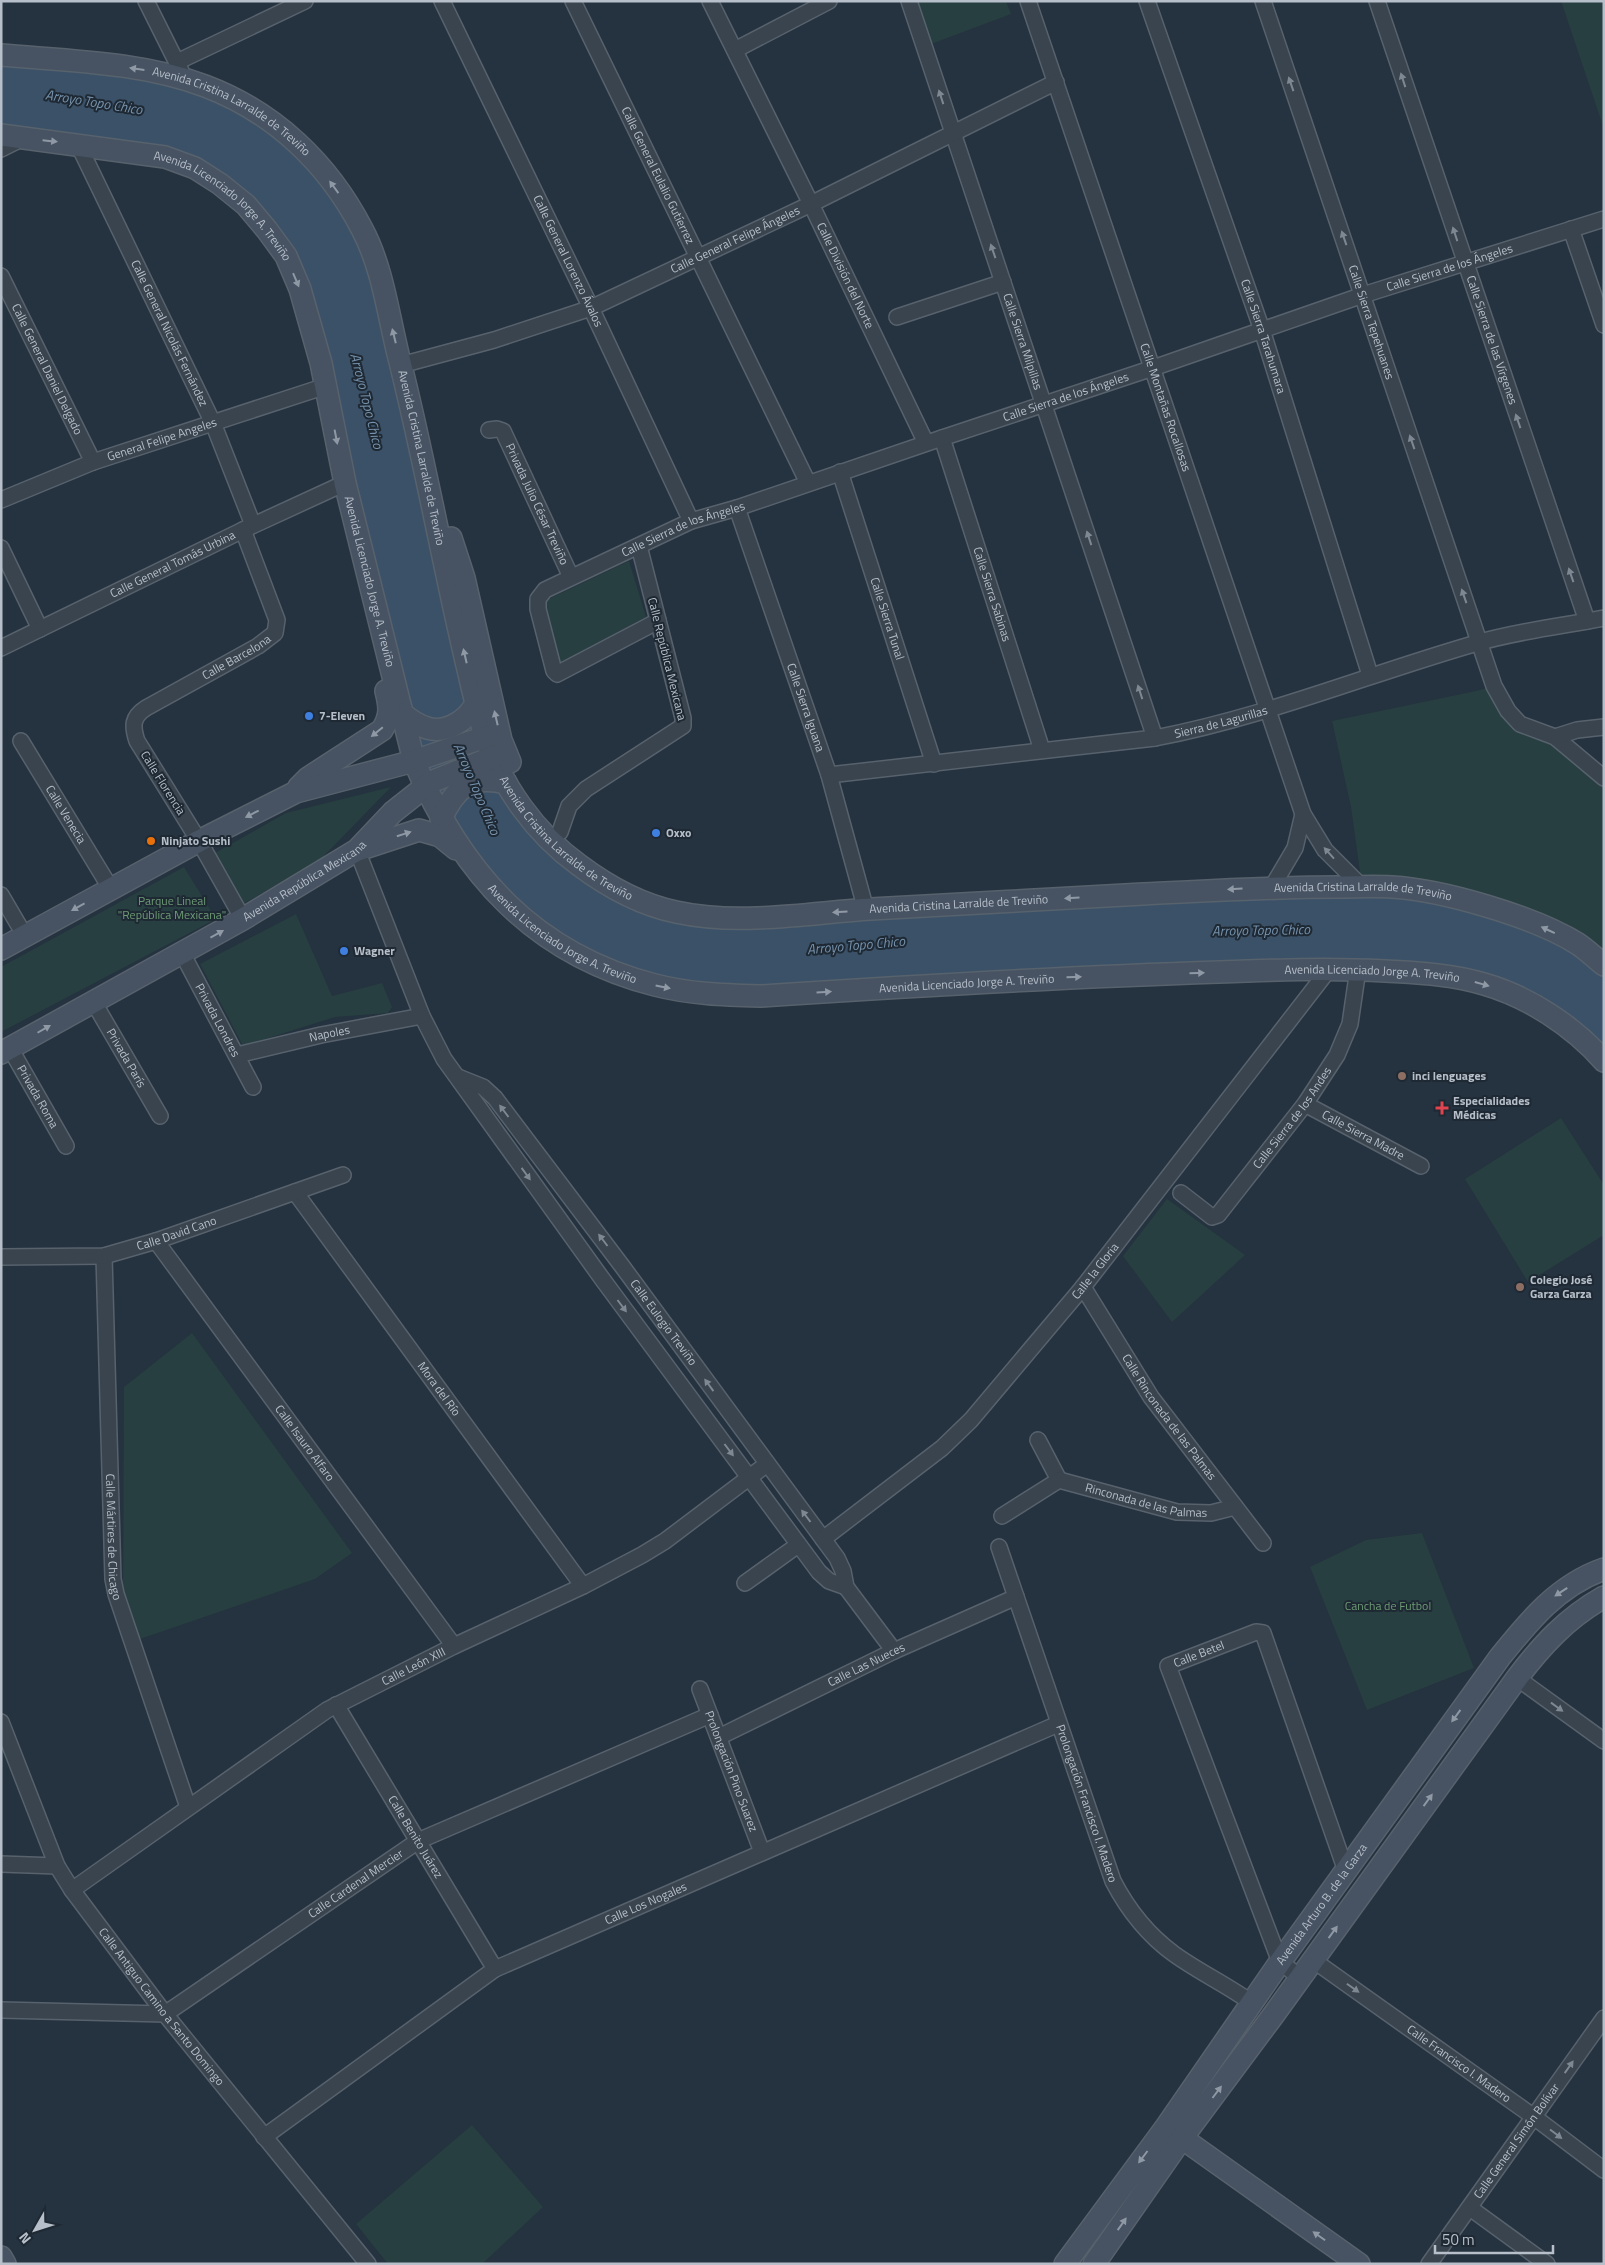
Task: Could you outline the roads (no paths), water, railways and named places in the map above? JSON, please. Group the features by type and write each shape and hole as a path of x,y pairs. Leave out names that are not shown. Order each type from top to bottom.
{"main road":[{"name":"Avenida Cristina Larralde de Treviño","path":"1,55 143,70 181,71 262,114 278,125 308,154 330,180 364,232 372,251 429,486 473,708 485,749 500,782 556,846 586,871 653,906 717,917 772,917 1272,887 1394,887 1439,894 1490,908 1534,924 1577,944 1604,965"},
{"name":"Avenida Licenciado Jorge A. Treviño","path":"1,135 165,157 194,168 220,184 246,205 268,230 286,256 300,289 326,386 345,483 387,655 421,759 431,783 441,819 467,859 504,902 546,938 614,973 656,986 690,991 761,996 1064,977 1330,968 1450,976 1503,990 1525,1000 1561,1022 1604,1061"},
{"path":"429,486 444,513 464,578 501,740 510,763 523,786 560,832 627,894"},
{"path":"296,792 308,778 382,730 389,720 390,710 383,678 383,666 387,655"},
{"path":"409,719 436,730 455,724 473,708"},
{"path":"1,949 199,841 296,792 421,759 485,749"},
{"name":"Avenida República Mexicana","path":"6,1050 242,919 357,850 393,812 431,783 485,749"},
{"path":"441,819 450,800 468,784 482,779 500,782"},
{"path":"357,850 411,832 426,830 440,836 467,859"},
{"path":"1577,944 1604,946"},
{"name":"Avenida Arturo B. de la Garza","path":"1094,2264 1252,2003 1476,1689 1526,1624 1547,1603 1563,1591 1604,1569"},
{"name":"Avenida Arturo B. de la Garza","path":"1065,2264 1301,1978 1517,1678 1554,1634 1578,1613 1604,1598"},
{"path":"1476,1689 1497,1705"},
{"path":"1174,2132 1359,2264"},
{"path":"1,2257 5,2264"}],"street":[{"path":"146,1 181,71 279,7 305,1"},
{"name":"Calle General Lorenzo Ávalos","path":"442,1 591,308 691,521"},
{"name":"Calle General Eulalio Gutíerrez","path":"573,1 808,483"},
{"name":"Calle División del Norte","path":"710,1 811,204 926,444"},
{"path":"735,50 829,1"},
{"name":"Calle Sierra Milpillas","path":"909,1 1156,738"},
{"name":"Calle Montañas Rocallosas","path":"1028,1 1303,814 1325,850 1362,887"},
{"name":"Calle Sierra Tarahumara","path":"1147,1 1262,330 1370,675"},
{"name":"Calle Sierra Tepehuanes","path":"1263,1 1497,692 1513,718 1526,728 1555,737"},
{"name":"Calle Sierra de las Vírgenes","path":"1377,1 1464,263 1587,621"},
{"name":"Calle General Felipe Ángeles","path":"401,365 494,340 591,308 811,204 952,132 1056,82"},
{"path":"1,149 24,138"},
{"name":"Calle General Nicolás Fernández","path":"78,144 213,423 248,528"},
{"name":"Calle Sierra de los Ángeles","path":"658,621 557,674 554,671 538,609 538,599 544,590 691,521 737,508 1363,295 1604,218"},
{"path":"1571,230 1604,325"},
{"name":"Calle General Daniel Delgado","path":"1,276 92,462"},
{"path":"897,318 1003,282"},
{"name":"General Felipe Angeles","path":"1,500 92,462 326,386"},
{"name":"Privada Julio César Treviño","path":"496,431 571,577"},
{"name":"Calle Sierra Sabinas","path":"942,438 1042,750"},
{"name":"Calle Sierra Tunal","path":"840,472 934,764"},
{"name":"Calle General Tomás Urbina","path":"1,648 345,483"},
{"name":"Calle Sierra Iguana","path":"737,508 829,775 866,910"},
{"name":"Calle Barcelona","path":"133,724 139,713 146,708 258,646 275,633 277,620 248,528"},
{"name":"Calle República Mexicana","path":"560,832 568,806 586,789 683,726 683,718 639,546"},
{"path":"1,548 40,629"},
{"name":"Sierra de Lagurillas","path":"829,775 1156,738 1209,728 1370,675 1479,642 1604,618"},
{"name":"Calle Florencia","path":"133,724 137,741 199,841 242,919"},
{"path":"1555,737 1577,730 1604,727"},
{"path":"1555,737 1604,778"},
{"name":"Calle Venecia","path":"21,741 111,889"},
{"path":"1272,887 1295,848 1303,814"},
{"name":"Calle Eulogio Treviño","path":"357,850 422,1016 444,1059 603,1280 798,1545 823,1577 846,1587"},
{"path":"1,895 25,936"},
{"name":"Privada Londres","path":"182,953 253,1087"},
{"name":"Calle la Gloria","path":"823,1539 952,1439 1083,1287 1330,968"},
{"name":"Calle Sierra de los Andes","path":"1181,1193 1212,1217 1216,1217 1305,1104 1337,1055 1345,1040 1353,1008 1358,969"},
{"name":"Privada París","path":"93,1001 160,1116"},
{"name":"Napoles","path":"236,1055 321,1035 422,1016"},
{"name":"Privada Roma","path":"6,1050 66,1146"},
{"name":"Calle Eulogio Treviño","path":"458,1077 483,1088 495,1098 622,1266 823,1539 841,1564 846,1587 894,1651"},
{"name":"Calle Sierra Madre","path":"1305,1104 1422,1166"},
{"name":"Calle David Cano","path":"1,1257 104,1256 156,1241 344,1175"},
{"name":"Mora del Río","path":"295,1192 583,1586"},
{"name":"Calle Isauro Alfaro","path":"156,1241 454,1646"},
{"name":"Calle Mártires de Chicago","path":"104,1256 113,1579 116,1594 188,1807"},
{"path":"603,1280 622,1266"},
{"name":"Calle Rinconada de las Palmas","path":"1083,1287 1145,1389 1263,1543"},
{"path":"1002,1516 1059,1480 1038,1440"},
{"name":"Calle León XIII","path":"72,1890 336,1705 454,1646 583,1586 665,1541 767,1464"},
{"name":"Rinconada de las Palmas","path":"1059,1480 1177,1512 1211,1513 1235,1507"},
{"path":"745,1583 798,1545"},
{"name":"Prolongación Francisco I. Madero","path":"999,1547 1113,1881 1124,1902 1145,1928 1173,1954 1252,2003"},
{"name":"Calle Las Nueces","path":"719,1737 894,1651 1016,1597"},
{"name":"Calle Betel","path":"1280,1962 1168,1666 1256,1632 1263,1632 1346,1870"},
{"path":"1517,1678 1604,1741"},
{"name":"Prolongación Pino Suarez","path":"700,1689 762,1852"},
{"name":"Calle Benito Juárez","path":"336,1705 494,1970"},
{"name":"Calle Cardenal Mercier","path":"165,2014 418,1840 710,1715"},
{"name":"Calle Antiguo Camino a Santo Domingo","path":"1,1722 57,1866 72,1890 165,2014 368,2264"},
{"name":"Calle Los Nogales","path":"264,2137 494,1970 1058,1724"},
{"path":"1,1864 57,1866"},
{"name":"Calle Francisco I. Madero","path":"1313,1960 1534,2117 1604,2170"},
{"path":"1280,1962 1301,1978"},
{"path":"1,2010 165,2014"},
{"name":"Calle General Simón Bolívar","path":"1429,2264 1604,2018"},
{"path":"1470,2208 1547,2264"}],"water":[{"name":"Arroyo Topo Chico","path":"1,55 143,69 278,125 364,232 493,757 556,846 683,914 1394,887 1491,908 1604,965 1604,1061 1561,1022 1450,976 700,992 546,937 441,819 286,256 194,168 1,135"}],"place":[{"name":"7-Eleven","path":"309,716"},
{"name":"Oxxo","path":"656,833"},
{"name":"Ninjato Sushi","path":"151,841"},
{"name":"Wagner","path":"344,951"},
{"name":"inci lenguages","path":"1402,1076"},
{"name":"Especialidades Médicas","path":"1442,1108"},
{"name":"Colegio José Garza Garza","path":"1520,1287"}],"park label":[{"name":"Parque Lineal \"República Mexicana\"","path":"172,908"},
{"name":"Cancha de Futbol","path":"1388,1606"}]}
